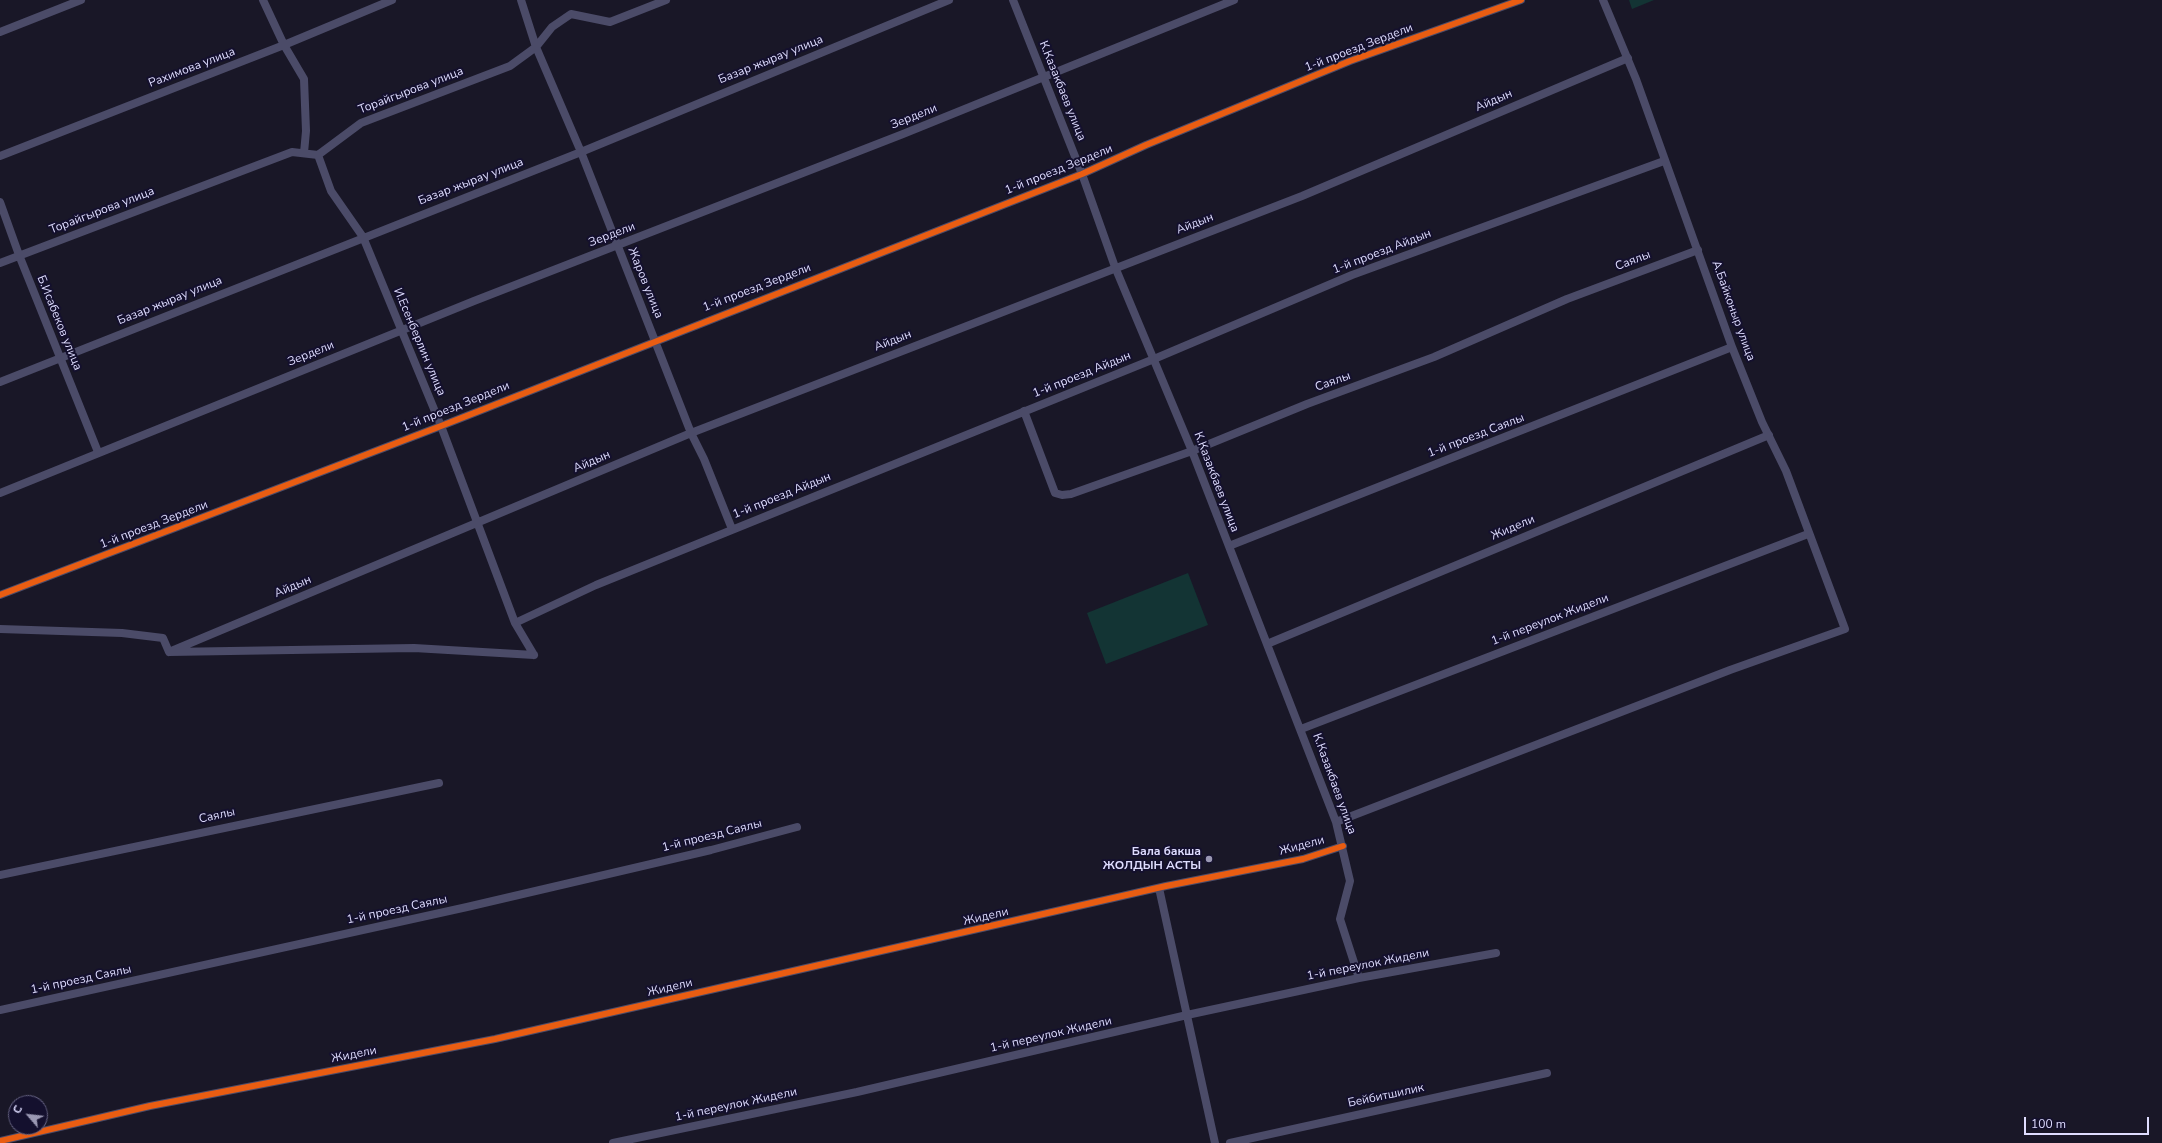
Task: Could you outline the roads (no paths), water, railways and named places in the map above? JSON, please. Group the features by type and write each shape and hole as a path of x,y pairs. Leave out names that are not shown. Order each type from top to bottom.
{"street":[{"path":"0,32 81,0"},
{"path":"263,0 284,45 304,79 306,131 304,153"},
{"name":"Рахимова улица","path":"0,156 284,45 392,0"},
{"name":"Жаров улица","path":"521,0 536,47 581,152 691,433 704,459 732,529"},
{"name":"Торайгырова улица","path":"0,263 292,152 318,155 361,123 510,66 536,47 552,27 571,14 610,22 666,0"},
{"name":"Базар жырау улица","path":"0,382 363,237 581,152 949,0"},
{"name":"К.Казакбаев улица","path":"1013,0 1082,174 1115,267 1192,451 1336,822 1343,846 1350,881 1340,919 1359,978"},
{"name":"Зердели","path":"0,493 98,452 474,301 1044,78 1234,0"},
{"name":"1-й проезд Зердели","path":"0,595 441,426 655,340 1082,174 1146,145 1350,61 1521,0"},
{"name":"А.Байконыр улица","path":"1336,822 1730,670 1845,629 1808,534 1786,472 1732,347 1628,58 1603,0"},
{"name":"Айдын","path":"169,652 478,524 691,433 1115,267 1302,196 1628,58"},
{"name":"И.Есенберлин улица","path":"169,652 414,648 534,655 515,623 441,426 400,331 363,237 331,191 318,155"},
{"name":"1-й проезд Айдын","path":"515,623 596,585 1154,359 1352,275 1664,161"},
{"name":"Б.Исабеков улица","path":"0,202 19,255 98,452"},
{"name":"Саялы","path":"1024,411 1055,493 1062,495 1071,494 1192,451 1307,404 1434,357 1567,299 1698,250"},
{"name":"1-й проезд Саялы","path":"1229,546 1732,347"},
{"name":"Жидели","path":"1267,644 1769,435"},
{"name":"1-й переулок Жидели","path":"1301,729 1808,534"},
{"path":"0,629 122,633 164,638 169,652"},
{"name":"Саялы","path":"0,875 439,783"},
{"name":"1-й проезд Саялы","path":"0,1010 467,907 711,850 797,827"},
{"name":"Жидели","path":"0,1141 150,1106 495,1039 1159,888 1303,859 1343,846"},
{"path":"1159,888 1215,1143"},
{"name":"1-й переулок Жидели","path":"613,1143 857,1092 1187,1015 1359,978 1496,953"},
{"name":"Бейбитшилик","path":"1230,1143 1547,1073"}],"place":[{"name":"Бала бакша ЖОЛДЫН АСТЫ","path":"1209,859"}]}
